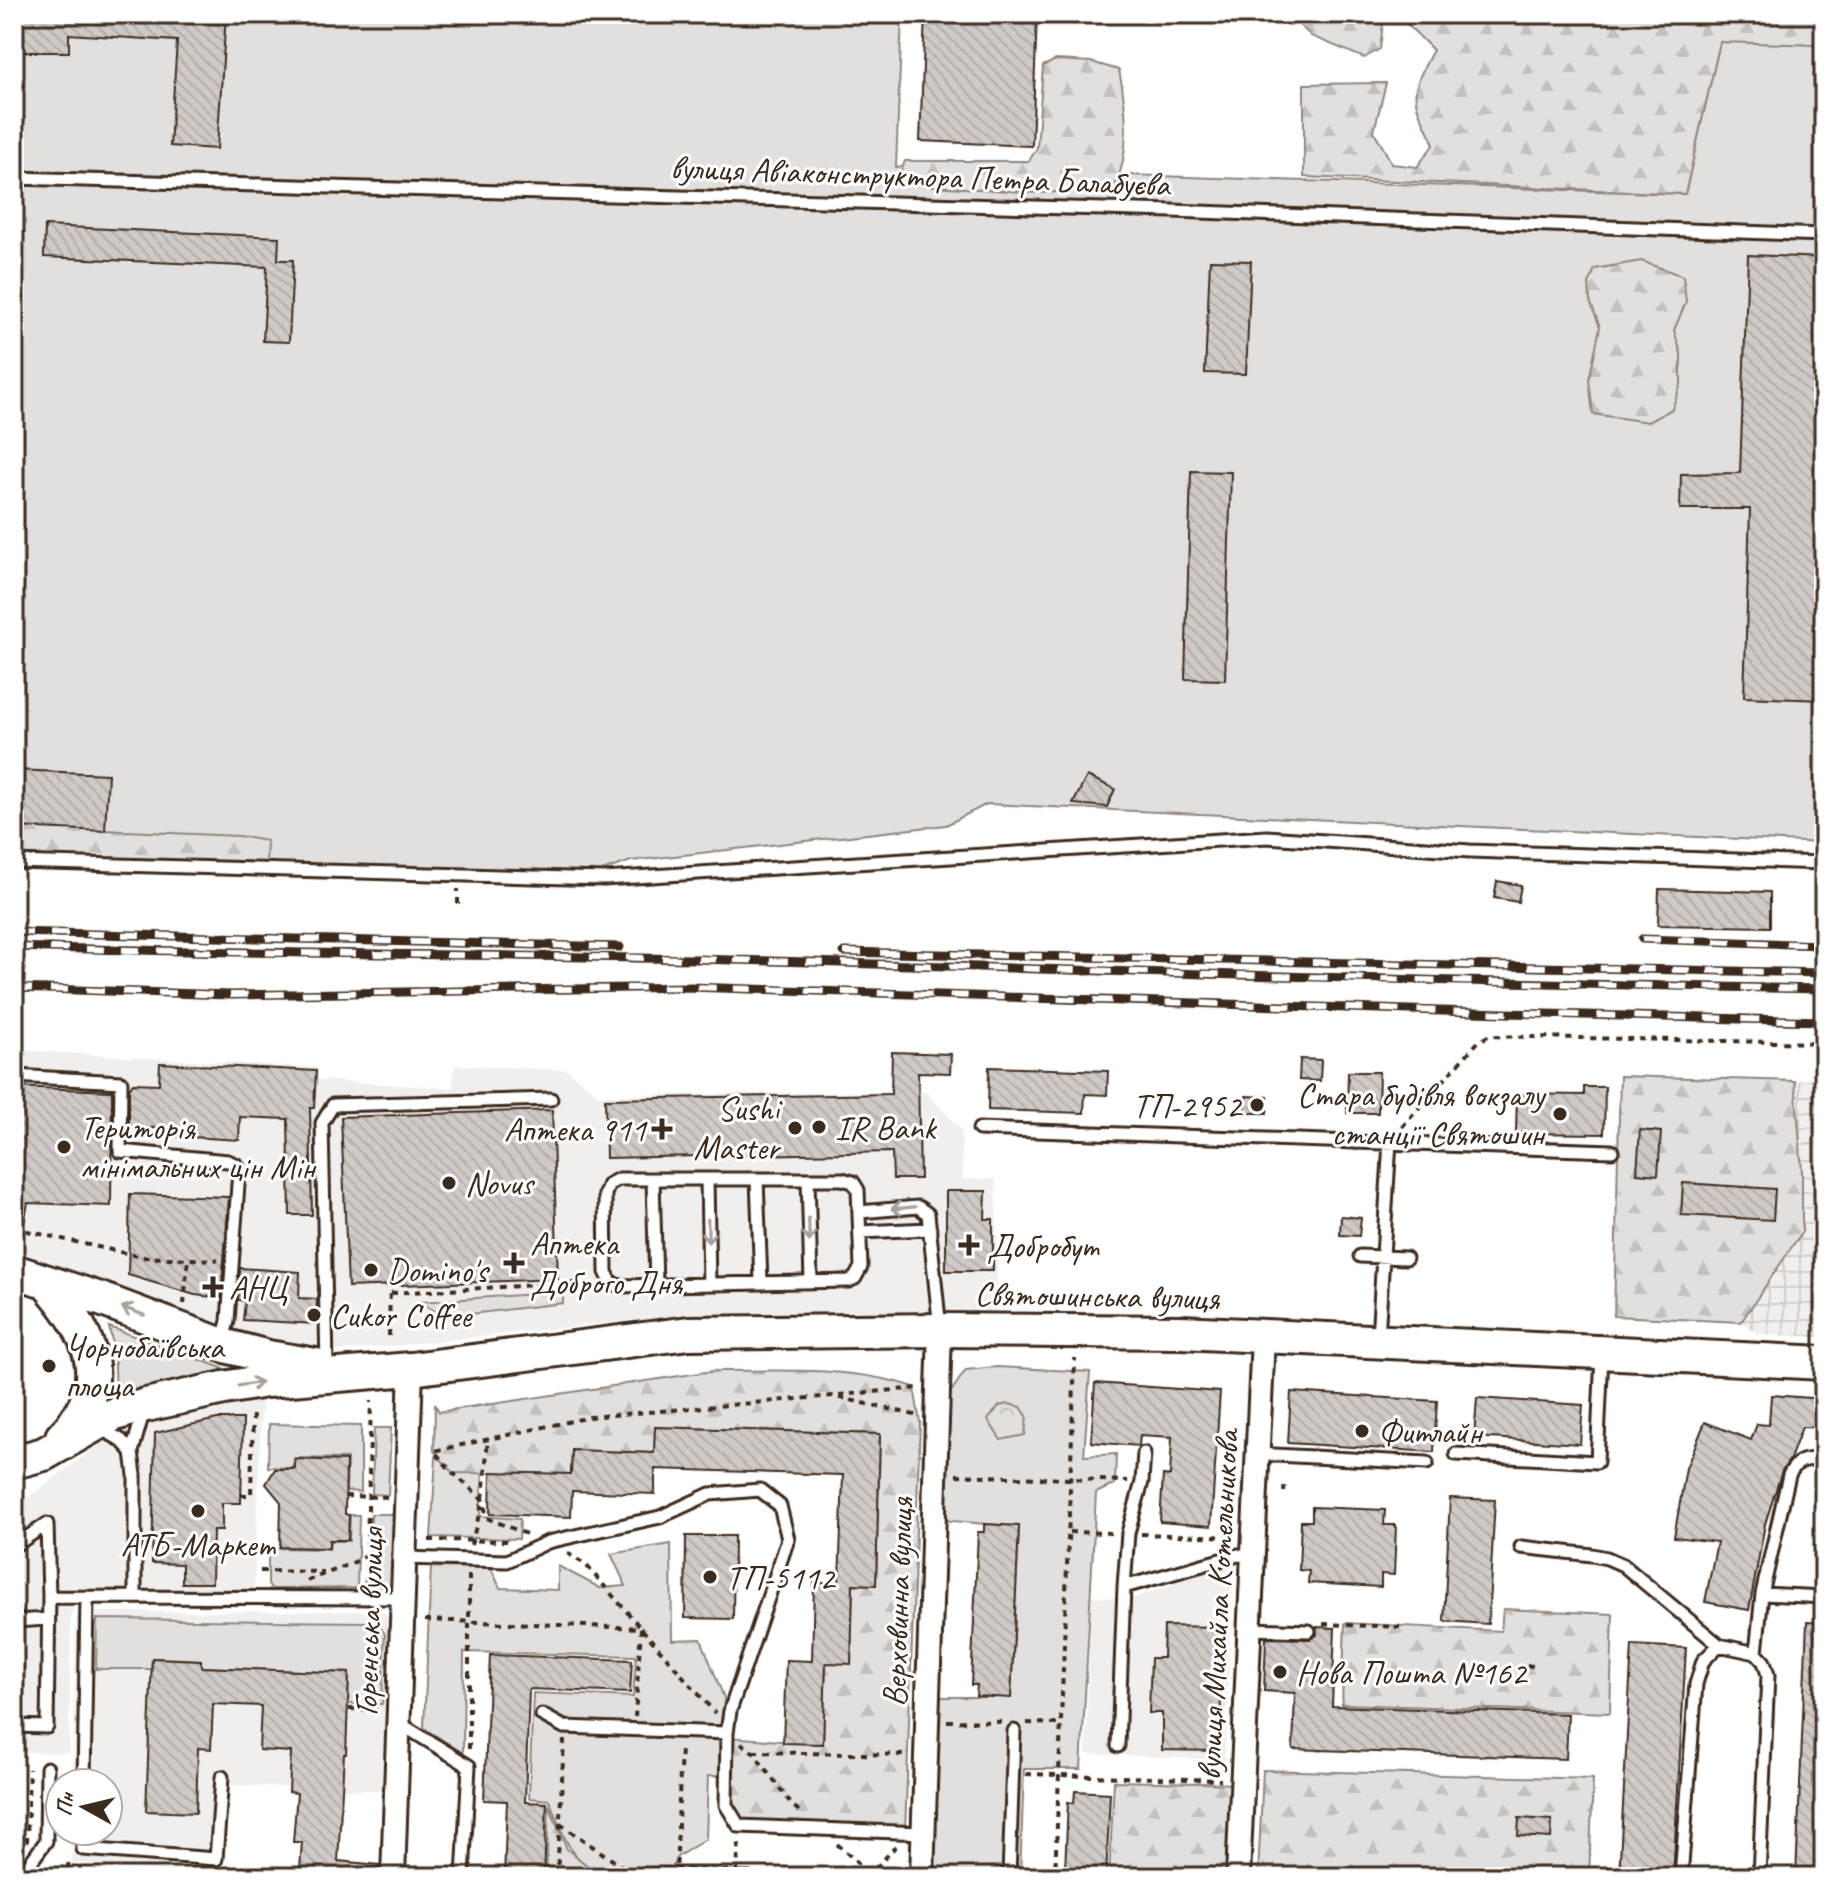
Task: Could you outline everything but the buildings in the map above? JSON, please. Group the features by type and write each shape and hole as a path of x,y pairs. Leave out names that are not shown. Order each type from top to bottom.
{"main road":[{"path":"14,1271 45,1281 80,1324 88,1345 91,1374 90,1397 81,1416 29,1458 14,1483"},
{"name":"Святошинська вулиця","path":"45,1281 222,1345 268,1357 327,1366 371,1386"},
{"name":"Святошинська вулиця","path":"29,1458 112,1415 146,1405 266,1381 371,1386 411,1369 689,1333 940,1330 1152,1332 1824,1363"}],"street":[{"name":"Верховинна вулиця","path":"922,1877 915,1833 940,1330"},
{"name":"вулиця Михайла Котельникова","path":"1238,1877 1263,1337"},
{"name":"Горенська вулиця","path":"393,1877 390,1716 402,1598 411,1369"}],"lane":[{"name":"вулиця Авіаконструктора Петра Балабуєва","path":"14,178 1140,210 1824,235"},
{"path":"14,862 604,879 1267,837 1470,851 1824,863"},
{"path":"14,1076 121,1082 120,1151 228,1161 237,1165 228,1321 222,1345"},
{"path":"327,1366 322,1123 333,1105 551,1099"},
{"path":"979,1129 1612,1151"},
{"path":"1377,1343 1390,1141"},
{"path":"619,1179 707,1179 842,1179 853,1182 858,1190 861,1267 855,1278 849,1281 619,1286 611,1282 606,1272 605,1194 609,1184 619,1179"},
{"path":"653,1179 656,1285"},
{"path":"707,1179 709,1284"},
{"path":"757,1179 761,1282"},
{"path":"808,1179 811,1281"},
{"path":"859,1212 918,1207 928,1214 940,1330"},
{"path":"860,1232 930,1229"},
{"path":"1360,1256 1406,1258"},
{"path":"1456,1454 1597,1462 1602,1353"},
{"path":"135,1597 135,1475 132,1452 146,1405"},
{"path":"94,1426 121,1440 132,1452"},
{"path":"1118,1746 1128,1533 1142,1482 1144,1453"},
{"path":"1258,1454 1427,1463"},
{"path":"1756,1653 1762,1594 1789,1475 1794,1465 1803,1459 1824,1459"},
{"path":"404,1558 507,1561 548,1542 660,1517 710,1494 760,1490 780,1506 788,1539 730,1711 726,1805 739,1826 915,1833"},
{"path":"14,1546 47,1524 47,1727 14,1726"},
{"path":"1521,1547 1592,1555 1615,1562 1719,1645 1756,1653 1764,1662 1768,1675 1759,1877"},
{"path":"1124,1587 1238,1555 1253,1556"},
{"path":"1762,1594 1824,1597"},
{"path":"49,1597 402,1598"},
{"path":"84,1767 87,1597"},
{"path":"14,1621 48,1619"},
{"path":"1250,1629 1309,1631"},
{"path":"1681,1877 1696,1684 1703,1661 1719,1645"},
{"path":"542,1715 564,1727 727,1733"},
{"path":"390,1716 469,1766 463,1877"},
{"path":"1009,1877 1014,1731"},
{"path":"83,1847 216,1859 222,1777"},
{"path":"20,1877 44,1844"}],"path":[{"path":"1390,1141 1478,1042 1488,1036 1824,1043"},
{"path":"14,1228 142,1257 233,1260"},
{"path":"557,1249 584,1249"},
{"path":"184,1306 188,1259"},
{"path":"391,1293 575,1283"},
{"path":"389,1336 390,1285"},
{"path":"1055,1877 1075,1358"},
{"path":"365,1598 371,1386"},
{"path":"915,1833 871,1876 792,1805 753,1752 727,1733 717,1716 586,1565 548,1542 487,1518 483,1500 434,1451 590,1417 924,1388"},
{"path":"833,1396 923,1418"},
{"path":"241,1495 251,1495 253,1402"},
{"path":"469,1766 471,1540 483,1500 488,1438"},
{"path":"954,1475 1142,1482"},
{"path":"1284,1492 1285,1482"},
{"path":"345,1496 405,1498"},
{"path":"1068,1532 1239,1538"},
{"path":"429,1540 548,1542"},
{"path":"260,1571 327,1572 348,1567 367,1555"},
{"path":"425,1620 641,1628"},
{"path":"1376,1626 1400,1627"},
{"path":"634,1730 641,1628"},
{"path":"1527,1665 1536,1667"},
{"path":"349,1709 390,1716"},
{"path":"557,1877 564,1727"},
{"path":"676,1877 682,1732"},
{"path":"753,1752 911,1755"},
{"path":"14,1841 27,1841 29,1768"},
{"path":"1013,1774 1227,1781"},
{"path":"560,1824 634,1876 638,1868 737,1871 739,1826"}],"shaded area":[{"path":"14,1050 318,1068 318,1080 452,1088 455,1065 567,1070 599,1095 926,1092 961,1130 963,1179 996,1179 998,1310 896,1316 694,1314 344,1351 272,1346 14,1265"},
{"path":"1824,1078 1824,1337 1758,1334 1741,1322 1802,1232 1802,1171 1795,1081"},
{"path":"262,1395 254,1591 81,1593 71,1613 69,1753 14,1752 14,1508 109,1437 123,1430 148,1419"},
{"path":"1232,1563 1225,1760 1086,1754 1091,1597 1134,1598"},
{"path":"79,1612 385,1613 392,1621 391,1791 226,1785 219,1877 72,1863 72,1847 124,1847 124,1767 73,1767 76,1619"}],"green space":[{"path":"14,14 902,14 896,167 1685,194 1720,41 1824,45 1824,843 987,804 946,825 631,861 599,872 14,858"},
{"path":"1299,14 1384,14 1380,49 1364,58 1311,36 1296,22"},
{"path":"1400,14 1824,14 1824,45 1720,42 1685,194 1304,177 1304,84 1386,83 1374,131 1392,164 1417,167 1434,144 1416,97 1419,79 1433,50"},
{"path":"1056,60 1091,62 1119,70 1126,130 1123,160 1114,189 1039,193 904,184 900,174 905,161 1029,161 1037,148 1043,66"},
{"path":"1641,261 1683,276 1686,302 1674,330 1681,354 1681,384 1672,409 1648,422 1593,414 1589,380 1600,327 1590,301 1589,284 1595,269"},
{"path":"14,826 238,836 267,841 266,864 14,858"},
{"path":"1620,1076 1795,1081 1802,1171 1802,1232 1741,1322 1614,1316"},
{"path":"563,1292 563,1303 445,1317 420,1302"},
{"path":"109,1327 225,1369 114,1406 115,1366"},
{"path":"997,1367 1090,1372 1084,1456 1116,1454 1115,1484 1096,1493 1081,1769 1024,1769 1020,1877 930,1877 936,1697 1011,1697 1019,1527 942,1520 948,1396 966,1370"},
{"path":"713,1371 840,1373 890,1380 914,1387 920,1422 905,1832 739,1826 726,1805 727,1737 823,1744 826,1663 851,1663 853,1584 876,1585 880,1434 655,1427 654,1453 572,1450 571,1474 453,1473 434,1451 435,1404 439,1412"},
{"path":"488,1404 480,1516 520,1519 519,1539 431,1537 439,1412"},
{"path":"1008,1404 1021,1407 1027,1416 1025,1435 1001,1440 988,1420 999,1406"},
{"path":"269,1424 361,1426 361,1492 346,1491 347,1459 294,1458 293,1468 268,1467"},
{"path":"374,1428 391,1428 388,1495 372,1494"},
{"path":"371,1514 397,1514 395,1582 391,1587 369,1587"},
{"path":"350,1515 359,1515 357,1588 272,1589 268,1585 268,1548 329,1549 330,1541 349,1541"},
{"path":"671,1544 672,1640 701,1639 724,1698 720,1776 708,1776 706,1839 677,1857 670,1872 614,1876 589,1867 578,1858 566,1841 549,1800 529,1798 533,1693 633,1697 636,1656 464,1652 463,1753 424,1728 431,1567 491,1568 500,1588 558,1590 558,1566 600,1588 626,1586 611,1554"},
{"path":"1503,1609 1613,1614 1610,1713 1342,1704 1345,1623 1501,1631"},
{"path":"97,1619 368,1622 380,1627 385,1634 382,1704 348,1704 349,1673 201,1667 201,1660 152,1658 151,1669 96,1669"},
{"path":"1263,1770 1593,1779 1589,1877 1258,1877"},
{"path":"1114,1781 1240,1784 1235,1877 1109,1877"},
{"path":"549,1805 567,1849 601,1877 546,1877"},
{"path":"685,1869 750,1871 745,1877 675,1877"}],"railway":[{"path":"14,932 620,947"},
{"path":"1642,939 1824,945"},
{"path":"14,947 696,959 1824,989"},
{"path":"844,952 1824,973"},
{"path":"14,988 231,995 690,987 1824,1021"}],"place":[{"name":"ТП-2952","path":"1257,1105"},
{"name":"Стара будівля вокзалу станції Святошин","path":"1560,1114"},
{"name":"IR Bank","path":"819,1127"},
{"name":"Sushi Master","path":"795,1128"},
{"name":"Аптека 911","path":"662,1129"},
{"name":"Територія мінімальних цін Мін","path":"64,1147"},
{"name":"Novus","path":"449,1183"},
{"name":"Добробут","path":"969,1245"},
{"name":"Аптека Доброго Дня","path":"514,1263"},
{"name":"Domino's","path":"371,1270"},
{"name":"АНЦ","path":"213,1287"},
{"name":"Cukor Coffee","path":"314,1315"},
{"name":"Чорнобаївська площа","path":"49,1366"},
{"name":"Фитлайн","path":"1362,1431"},
{"name":"АТБ-Маркет","path":"198,1511"},
{"name":"ТП-5112","path":"710,1577"},
{"name":"Нова Пошта №162","path":"1280,1672"}]}
